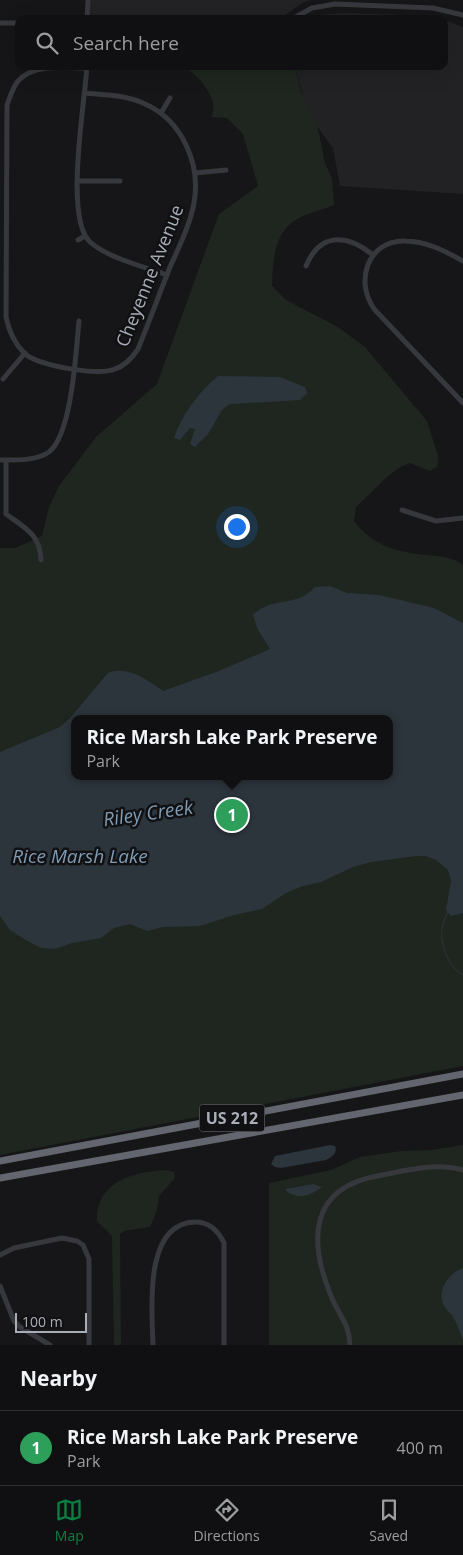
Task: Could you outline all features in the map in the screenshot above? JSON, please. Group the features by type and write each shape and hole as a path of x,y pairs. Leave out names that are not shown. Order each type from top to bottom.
{"highway":[{"name":"US 212","path":"0,1162 463,1074"},
{"name":"US 212","path":"0,1178 463,1095"}],"street":[{"path":"87,1 87,15"},
{"path":"299,15 312,8 335,4 433,8 463,15"},
{"path":"0,23 15,23"},
{"path":"3,379 25,353 9,332 6,317 7,105 19,80 36,71 42,70"},
{"path":"87,70 79,142 78,181 79,220 85,236 104,251 167,275"},
{"name":"Cheyenne Avenue","path":"25,353 41,362 102,372 114,370 132,358 138,349 194,203 195,173 186,143 172,124 161,113 144,103 85,93"},
{"path":"161,113 170,98"},
{"path":"195,173 226,170"},
{"path":"78,181 120,181"},
{"path":"78,240 85,236"},
{"path":"306,266 316,249 330,241 348,240 372,255"},
{"path":"463,261 434,246 420,242 396,242 372,255 363,279 370,303 463,403"},
{"path":"40,560 40,548 37,538 6,514 3,460 33,458 48,452 57,444 63,431 74,368 79,321"},
{"path":"402,510 436,520 463,518"},
{"path":"350,1345 347,1323 332,1298 319,1256 318,1227 324,1207 344,1186 359,1180 430,1167 463,1170"},
{"path":"153,1345 153,1282 158,1252 165,1239 174,1229 186,1223 194,1222 212,1227 218,1231 224,1243 224,1345"},
{"path":"0,1255 14,1248 62,1238 77,1241 83,1245 89,1259 89,1345"},
{"path":"0,1286 14,1321 20,1327 50,1345"}],"shaded area":[{"path":"89,0 311,0 304,2 285,15 87,15"},
{"path":"344,13 405,15 319,15"},
{"path":"448,21 463,27 463,194 340,186 333,148 307,112 296,70 448,70"},
{"path":"188,70 296,70 301,92 317,124 325,163 332,179 334,205 297,219 283,232 274,258 272,286 286,300 338,327 365,347 427,421 438,456 437,467 430,471 410,463 400,467 387,477 356,507 354,521 369,536 386,546 415,554 445,557 463,565 463,1066 0,1155 0,548 15,548 42,536 49,507 59,486 96,437 157,384 219,214 258,186 243,134 227,118 212,117 213,103 210,95 204,84"},
{"path":"463,1145 463,1345 269,1345 269,1183 331,1170 360,1157"},
{"path":"165,1170 174,1172 175,1178 159,1196 157,1210 150,1227 124,1231 120,1234 121,1345 114,1345 112,1236 97,1221 98,1208 109,1188 118,1182 140,1173"}],"water":[{"path":"218,376 280,377 305,387 307,393 300,400 230,404 222,410 208,434 195,447 190,444 195,429 190,428 180,440 174,438 177,429 192,404"},
{"name":"Rice Marsh Lake","path":"330,586 347,593 379,595 434,608 463,623 463,913 451,916 446,910 451,881 448,870 436,860 426,856 416,856 371,862 353,867 321,882 303,886 286,893 262,909 234,915 200,926 163,927 147,931 130,924 114,928 101,938 72,943 55,949 41,948 10,930 0,916 0,752 60,727 71,717 71,780 393,780 393,715 73,715 108,673 115,671 130,672 144,678 163,691 219,671 270,649 258,630 253,615 268,605 300,598 315,587"},
{"path":"330,1145 335,1146 336,1151 326,1160 281,1168 271,1164 275,1156"},
{"path":"313,1184 322,1187 304,1196 291,1194 286,1191 286,1189"},
{"path":"463,1268 463,1341 454,1318 444,1306 442,1294 445,1283 449,1278"}],"waterway":[{"name":"Riley Creek","path":"448,912 442,928 444,949 454,968 463,975"}],"place":[{"name":"Rice Marsh Lake Park Preserve","path":"232,815"}]}
